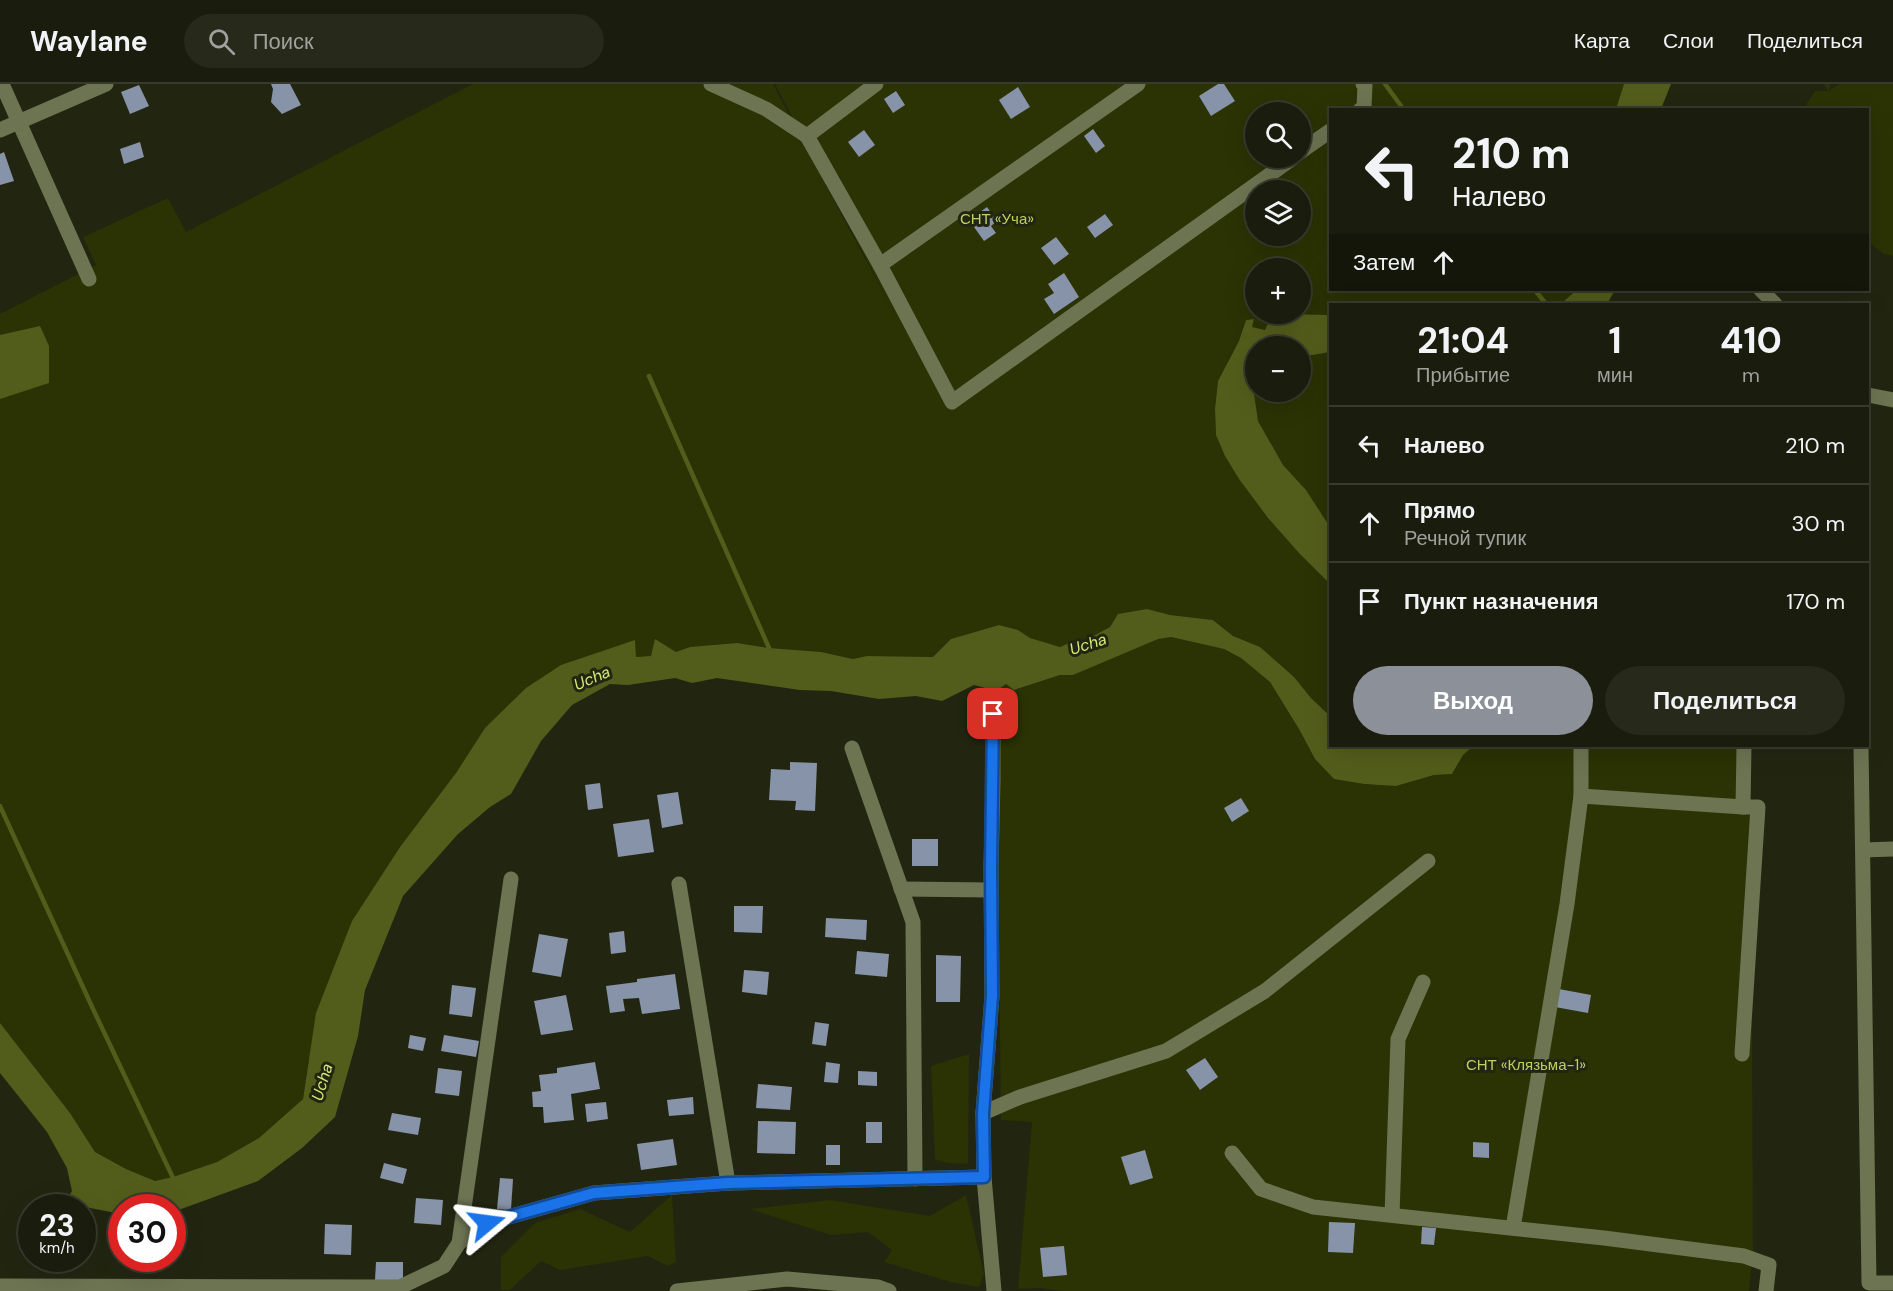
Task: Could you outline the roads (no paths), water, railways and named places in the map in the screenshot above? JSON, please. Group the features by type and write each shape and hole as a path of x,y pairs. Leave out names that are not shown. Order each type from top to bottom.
{"street":[{"path":"3,84 89,279"},
{"path":"0,130 106,84"},
{"path":"711,84 766,109 807,135 880,265 952,402 1279,168"},
{"path":"807,135 876,84"},
{"path":"880,265 1138,84"},
{"path":"1363,108 1364,84"},
{"path":"1311,144 1329,132"},
{"path":"1762,291 1773,303"},
{"path":"1869,395 1893,400"},
{"path":"993,714 992,996 983,1113 984,1177 993,1291"},
{"path":"852,747 913,922 915,1179"},
{"path":"1513,1228 1567,904 1581,796 1581,747"},
{"path":"1743,807 1744,747"},
{"path":"1861,747 1869,1283 1893,1283"},
{"path":"1581,796 1758,807 1742,1054"},
{"path":"1863,850 1893,849"},
{"path":"983,1113 1020,1097 1166,1051 1265,991 1428,861"},
{"path":"459,1243 512,879"},
{"path":"679,884 728,1183"},
{"path":"901,889 991,890"},
{"path":"1392,1215 1398,1039 1423,982"},
{"path":"1232,1153 1261,1189 1313,1207 1744,1256 1769,1265 1766,1291"},
{"path":"0,1286 48,1289 400,1287 444,1266 459,1243 487,1223 594,1193 728,1183 984,1177"},
{"path":"677,1291 787,1279 878,1287 889,1291"}],"water":[{"path":"1624,84 1671,84 1661,108 1616,108"},
{"path":"1614,291 1608,303 1562,303 1574,292"},
{"path":"1311,315 1329,315 1329,352 1311,355 1311,336 1245,336 1245,402 1255,402 1258,421 1283,465 1306,490 1329,525 1329,583 1268,518 1239,479 1216,435 1215,409 1218,381 1239,341 1245,323 1265,330 1268,324 1311,324"},
{"path":"40,326 49,346 49,383 0,399 0,335"},
{"name":"Ucha","path":"1147,609 1170,615 1213,620 1233,636 1260,647 1294,677 1329,715 1329,747 1417,749 1420,747 1472,747 1463,755 1452,774 1434,775 1396,786 1334,779 1315,759 1270,682 1241,658 1224,649 1171,637 1158,639 1073,675 1060,675 1014,690 1006,684 996,691 974,685 942,701 916,696 879,699 717,678 692,683 675,678 628,685 610,684 572,705 541,741 511,794 490,807 458,834 403,896 365,990 358,1036 335,1117 302,1148 258,1181 186,1207 186,1194 108,1194 108,1211 96,1209 96,1194 70,1194 72,1191 67,1168 47,1132 0,1073 0,1023 70,1113 95,1152 126,1169 155,1181 217,1162 259,1138 303,1099 316,1013 352,921 400,847 456,773 485,728 526,688 561,665 635,640 636,657 651,656 655,639 676,652 690,647 737,643 821,652 853,659 867,656 933,657 951,639 999,625 1060,647 1069,643 1082,642 1110,627 1118,614"}],"waterway":[{"path":"1385,84 1403,108"},
{"path":"1536,291 1545,303"},
{"path":"649,376 769,648"},
{"path":"0,806 175,1182"}],"park label":[{"name":"СНТ «Уча»","path":"997,219"},
{"name":"СНТ «Клязьма-1»","path":"1526,1065"}]}
